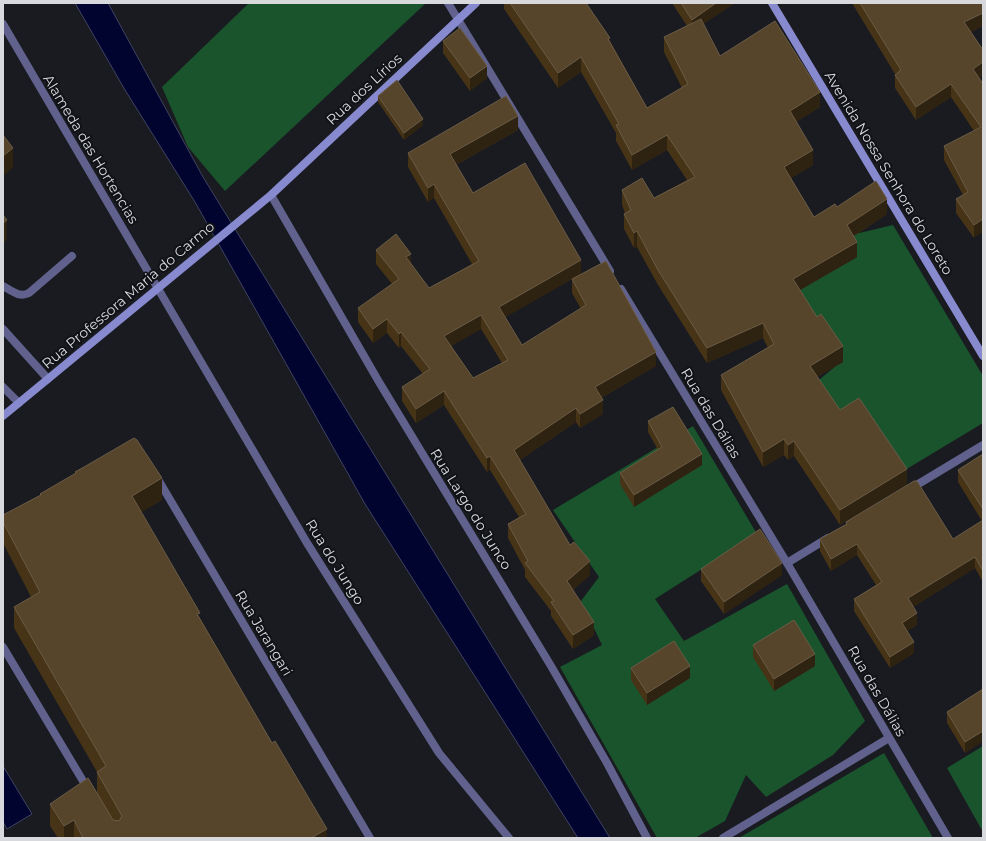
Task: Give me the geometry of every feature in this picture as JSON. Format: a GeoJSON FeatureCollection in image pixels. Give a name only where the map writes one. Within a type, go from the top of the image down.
{"type":"FeatureCollection","features":[{"type":"Feature","properties":{"kind":"street","name":"Rua das Dálias"},"geometry":{"type":"LineString","coordinates":[[448,3],[787,563],[948,838]]}},
{"type":"Feature","properties":{"kind":"street","name":"Rua dos Lírios"},"geometry":{"type":"LineString","coordinates":[[271,195],[476,3]]}},
{"type":"Feature","properties":{"kind":"street","name":"Avenida Nossa Senhora do Loreto"},"geometry":{"type":"LineString","coordinates":[[772,3],[983,356]]}},
{"type":"Feature","properties":{"kind":"street","name":"Alameda das Hortencias"},"geometry":{"type":"LineString","coordinates":[[3,24],[159,287]]}},
{"type":"Feature","properties":{"kind":"street","name":"Rua Professora Maria do Carmo"},"geometry":{"type":"LineString","coordinates":[[3,416],[271,195]]}},
{"type":"Feature","properties":{"kind":"street","name":"Rua Largo do Junco"},"geometry":{"type":"LineString","coordinates":[[271,195],[379,382],[551,666],[607,763],[647,838]]}},
{"type":"Feature","properties":{"kind":"street"},"geometry":{"type":"LineString","coordinates":[[3,286],[18,295],[29,293],[72,256]]}},
{"type":"Feature","properties":{"kind":"street","name":"Rua do Jungo"},"geometry":{"type":"LineString","coordinates":[[159,287],[307,543],[439,753],[509,838]]}},
{"type":"Feature","properties":{"kind":"street"},"geometry":{"type":"LineString","coordinates":[[3,329],[48,379]]}},
{"type":"Feature","properties":{"kind":"street"},"geometry":{"type":"LineString","coordinates":[[3,386],[19,403]]}},
{"type":"Feature","properties":{"kind":"street"},"geometry":{"type":"LineString","coordinates":[[902,494],[983,445]]}},
{"type":"Feature","properties":{"kind":"street","name":"Rua Jarangari"},"geometry":{"type":"LineString","coordinates":[[151,467],[370,838]]}},
{"type":"Feature","properties":{"kind":"street"},"geometry":{"type":"LineString","coordinates":[[787,563],[834,535]]}},
{"type":"Feature","properties":{"kind":"street"},"geometry":{"type":"LineString","coordinates":[[3,647],[93,797]]}},
{"type":"Feature","properties":{"kind":"street"},"geometry":{"type":"LineString","coordinates":[[723,838],[889,738]]}},
{"type":"Feature","properties":{"kind":"green space"},"geometry":{"type":"Polygon","coordinates":[[[249,3],[426,3],[225,191],[188,147],[162,87],[249,3]]]}},
{"type":"Feature","properties":{"kind":"green space"},"geometry":{"type":"Polygon","coordinates":[[[893,225],[983,376],[983,423],[905,470],[814,443],[798,397],[842,361],[796,292],[857,257],[851,235],[893,225]]]}},
{"type":"Feature","properties":{"kind":"green space"},"geometry":{"type":"Polygon","coordinates":[[[693,426],[757,534],[655,599],[684,641],[787,584],[865,721],[833,755],[766,797],[746,775],[725,821],[695,838],[657,838],[560,667],[602,645],[581,601],[599,577],[553,510],[693,426]]]}},
{"type":"Feature","properties":{"kind":"green space"},"geometry":{"type":"Polygon","coordinates":[[[983,746],[983,832],[947,768],[983,746]]]}},
{"type":"Feature","properties":{"kind":"green space"},"geometry":{"type":"Polygon","coordinates":[[[884,753],[933,838],[739,838],[884,753]]]}},
{"type":"Feature","properties":{"kind":"water"},"geometry":{"type":"Polygon","coordinates":[[[75,3],[108,3],[203,177],[610,838],[578,838],[365,504],[195,202],[125,90],[75,3]]]}},
{"type":"Feature","properties":{"kind":"water"},"geometry":{"type":"Polygon","coordinates":[[[3,766],[32,814],[7,829],[3,822],[3,766]]]}},
{"type":"Feature","properties":{"kind":"building"},"geometry":{"type":"Polygon","coordinates":[[[510,3],[586,3],[610,38],[608,39],[647,108],[688,84],[664,37],[701,19],[720,56],[775,21],[820,92],[790,111],[813,150],[784,167],[814,217],[835,204],[837,207],[876,181],[887,199],[847,225],[857,242],[793,279],[817,317],[821,314],[843,346],[810,366],[840,410],[859,398],[907,469],[840,510],[794,441],[788,445],[784,439],[763,452],[721,375],[774,344],[763,323],[707,348],[658,270],[637,231],[634,233],[624,214],[631,210],[622,190],[642,178],[654,198],[695,177],[667,135],[632,155],[616,125],[619,124],[581,57],[558,73],[510,3]]]}},
{"type":"Feature","properties":{"kind":"building"},"geometry":{"type":"Polygon","coordinates":[[[681,3],[716,3],[692,20],[681,3]]]}},
{"type":"Feature","properties":{"kind":"building"},"geometry":{"type":"Polygon","coordinates":[[[860,3],[983,3],[983,13],[964,22],[983,50],[983,62],[973,69],[983,84],[983,219],[974,225],[956,199],[968,192],[944,146],[981,127],[951,84],[916,107],[895,75],[901,70],[860,3]]]}},
{"type":"Feature","properties":{"kind":"building"},"geometry":{"type":"Polygon","coordinates":[[[460,28],[487,66],[470,78],[443,41],[460,28]]]}},
{"type":"Feature","properties":{"kind":"building"},"geometry":{"type":"Polygon","coordinates":[[[397,80],[423,119],[404,133],[378,96],[397,80]]]}},
{"type":"Feature","properties":{"kind":"building"},"geometry":{"type":"Polygon","coordinates":[[[506,96],[518,116],[450,154],[473,193],[525,163],[581,260],[499,307],[522,345],[586,305],[572,279],[606,261],[656,352],[595,387],[603,400],[580,414],[576,408],[514,450],[570,545],[574,542],[590,561],[567,581],[594,622],[573,635],[551,602],[554,601],[525,563],[528,561],[508,524],[526,514],[490,456],[487,458],[444,391],[416,409],[402,387],[430,369],[401,332],[399,334],[387,319],[373,329],[358,308],[399,279],[376,250],[396,234],[411,254],[406,257],[429,288],[479,261],[434,184],[428,188],[408,153],[506,96]],[[481,315],[444,336],[473,378],[508,360],[481,315]]]}},
{"type":"Feature","properties":{"kind":"building"},"geometry":{"type":"Polygon","coordinates":[[[3,135],[13,148],[3,156],[3,135]]]}},
{"type":"Feature","properties":{"kind":"building"},"geometry":{"type":"Polygon","coordinates":[[[3,215],[7,220],[3,223],[3,215]]]}},
{"type":"Feature","properties":{"kind":"building"},"geometry":{"type":"Polygon","coordinates":[[[673,407],[702,454],[634,495],[620,473],[662,447],[648,421],[673,407]]]}},
{"type":"Feature","properties":{"kind":"building"},"geometry":{"type":"Polygon","coordinates":[[[134,438],[137,440],[162,478],[132,496],[200,613],[197,614],[272,743],[275,741],[327,829],[311,838],[83,838],[74,820],[64,826],[50,804],[88,778],[113,820],[119,821],[122,816],[97,772],[106,766],[14,607],[40,592],[3,522],[3,515],[41,495],[40,494],[76,473],[75,472],[134,438]]]}},
{"type":"Feature","properties":{"kind":"building"},"geometry":{"type":"Polygon","coordinates":[[[983,454],[983,509],[958,470],[983,454]]]}},
{"type":"Feature","properties":{"kind":"building"},"geometry":{"type":"Polygon","coordinates":[[[914,481],[917,481],[953,539],[983,520],[983,571],[975,557],[908,598],[917,613],[902,623],[914,642],[890,657],[854,599],[882,582],[857,544],[831,559],[820,539],[847,524],[846,522],[914,481]]]}},
{"type":"Feature","properties":{"kind":"building"},"geometry":{"type":"Polygon","coordinates":[[[760,529],[782,563],[724,602],[701,569],[760,529]]]}},
{"type":"Feature","properties":{"kind":"building"},"geometry":{"type":"Polygon","coordinates":[[[794,620],[815,654],[774,679],[753,645],[794,620]]]}},
{"type":"Feature","properties":{"kind":"building"},"geometry":{"type":"Polygon","coordinates":[[[674,641],[690,666],[647,693],[631,668],[674,641]]]}},
{"type":"Feature","properties":{"kind":"building"},"geometry":{"type":"Polygon","coordinates":[[[983,689],[983,731],[965,742],[947,712],[983,689]]]}}]}
